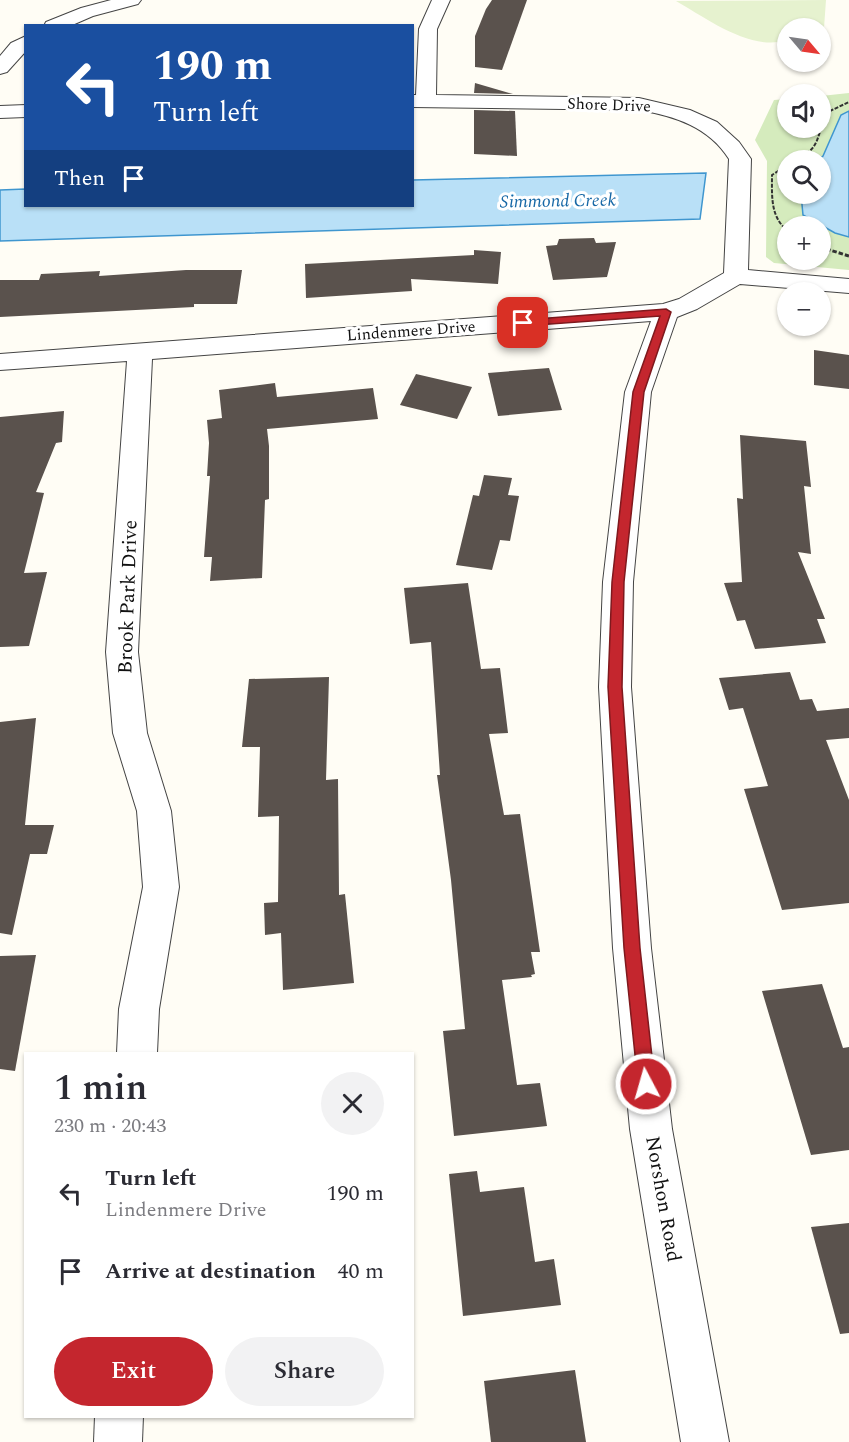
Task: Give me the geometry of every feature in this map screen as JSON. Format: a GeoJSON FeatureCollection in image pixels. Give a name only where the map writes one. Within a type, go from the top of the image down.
{"type":"FeatureCollection","features":[{"type":"Feature","properties":{"kind":"street"},"geometry":{"type":"LineString","coordinates":[[58,24],[87,12],[132,0]]}},
{"type":"Feature","properties":{"kind":"street"},"geometry":{"type":"LineString","coordinates":[[419,101],[428,29],[441,0]]}},
{"type":"Feature","properties":{"kind":"street"},"geometry":{"type":"LineString","coordinates":[[0,68],[24,43]]}},
{"type":"Feature","properties":{"kind":"street","name":"Shore Drive"},"geometry":{"type":"LineString","coordinates":[[419,101],[639,104],[672,109],[711,127],[733,145],[740,159],[736,276]]}},
{"type":"Feature","properties":{"kind":"street"},"geometry":{"type":"LineString","coordinates":[[0,112],[24,111]]}},
{"type":"Feature","properties":{"kind":"street"},"geometry":{"type":"LineString","coordinates":[[736,276],[849,286]]}},
{"type":"Feature","properties":{"kind":"street","name":"Lindenmere Drive"},"geometry":{"type":"LineString","coordinates":[[0,362],[666,312],[688,304],[736,276]]}},
{"type":"Feature","properties":{"kind":"street","name":"Norshon Road"},"geometry":{"type":"LineString","coordinates":[[666,312],[638,392],[618,582],[615,687],[632,948],[651,1130],[705,1442]]}},
{"type":"Feature","properties":{"kind":"street","name":"Brook Park Drive"},"geometry":{"type":"LineString","coordinates":[[136,1052],[139,1009],[161,887],[153,811],[130,734],[122,652],[140,352]]}},
{"type":"Feature","properties":{"kind":"street"},"geometry":{"type":"LineString","coordinates":[[118,1442],[119,1418]]}},
{"type":"Feature","properties":{"kind":"path"},"geometry":{"type":"LineString","coordinates":[[813,150],[818,142],[823,118],[829,111],[849,102]]}},
{"type":"Feature","properties":{"kind":"path"},"geometry":{"type":"LineString","coordinates":[[777,172],[772,175],[774,214],[777,223]]}},
{"type":"Feature","properties":{"kind":"path"},"geometry":{"type":"LineString","coordinates":[[831,250],[849,256]]}},
{"type":"Feature","properties":{"kind":"green space"},"geometry":{"type":"Polygon","coordinates":[[[826,0],[825,18],[777,18],[777,41],[773,42],[759,41],[729,31],[676,1],[826,0]]]}},
{"type":"Feature","properties":{"kind":"green space"},"geometry":{"type":"Polygon","coordinates":[[[849,93],[849,270],[831,268],[831,216],[777,216],[777,263],[766,257],[767,161],[755,140],[774,100],[777,100],[777,138],[831,138],[831,95],[849,93]]]}},
{"type":"Feature","properties":{"kind":"water"},"geometry":{"type":"Polygon","coordinates":[[[849,111],[849,237],[831,231],[831,216],[803,215],[802,204],[831,204],[831,150],[826,150],[841,115],[849,111]]]}},
{"type":"Feature","properties":{"kind":"water","name":"Simmond Creek"},"geometry":{"type":"Polygon","coordinates":[[[706,173],[700,219],[0,241],[0,190],[24,189],[24,207],[414,207],[414,180],[706,173]]]}},
{"type":"Feature","properties":{"kind":"building"},"geometry":{"type":"Polygon","coordinates":[[[492,0],[527,0],[502,70],[475,67],[475,36],[492,0]]]}},
{"type":"Feature","properties":{"kind":"building"},"geometry":{"type":"Polygon","coordinates":[[[475,83],[513,94],[474,93],[475,83]]]}},
{"type":"Feature","properties":{"kind":"building"},"geometry":{"type":"Polygon","coordinates":[[[474,110],[515,111],[517,156],[474,154],[474,110]]]}},
{"type":"Feature","properties":{"kind":"building"},"geometry":{"type":"Polygon","coordinates":[[[594,238],[596,243],[616,242],[607,277],[553,280],[546,246],[557,245],[559,239],[594,238]]]}},
{"type":"Feature","properties":{"kind":"building"},"geometry":{"type":"Polygon","coordinates":[[[474,250],[501,252],[498,284],[411,279],[412,291],[306,298],[305,264],[474,255],[474,250]]]}},
{"type":"Feature","properties":{"kind":"building"},"geometry":{"type":"Polygon","coordinates":[[[186,270],[242,270],[237,304],[194,304],[194,307],[0,317],[0,280],[39,280],[41,274],[100,271],[99,276],[186,270]]]}},
{"type":"Feature","properties":{"kind":"building"},"geometry":{"type":"Polygon","coordinates":[[[814,350],[849,355],[849,389],[814,385],[814,350]]]}},
{"type":"Feature","properties":{"kind":"building"},"geometry":{"type":"Polygon","coordinates":[[[549,368],[562,410],[498,416],[488,373],[549,368]]]}},
{"type":"Feature","properties":{"kind":"building"},"geometry":{"type":"Polygon","coordinates":[[[416,374],[472,387],[457,419],[400,405],[416,374]]]}},
{"type":"Feature","properties":{"kind":"building"},"geometry":{"type":"Polygon","coordinates":[[[275,383],[277,397],[373,388],[378,419],[267,429],[269,499],[265,500],[262,578],[210,581],[212,557],[204,557],[210,476],[207,476],[209,443],[207,420],[222,418],[219,390],[275,383]]]}},
{"type":"Feature","properties":{"kind":"building"},"geometry":{"type":"Polygon","coordinates":[[[64,411],[62,442],[56,443],[36,492],[44,493],[24,573],[47,572],[29,646],[0,647],[0,417],[64,411]]]}},
{"type":"Feature","properties":{"kind":"building"},"geometry":{"type":"Polygon","coordinates":[[[740,435],[806,441],[811,487],[804,486],[811,554],[798,552],[825,619],[817,619],[826,643],[755,649],[745,620],[737,621],[724,583],[742,582],[737,498],[743,499],[740,435]]]}},
{"type":"Feature","properties":{"kind":"building"},"geometry":{"type":"Polygon","coordinates":[[[484,475],[512,478],[508,495],[519,496],[510,541],[500,540],[492,570],[456,565],[473,495],[479,496],[484,475]]]}},
{"type":"Feature","properties":{"kind":"building"},"geometry":{"type":"Polygon","coordinates":[[[468,583],[481,669],[500,668],[508,733],[489,734],[504,815],[520,814],[540,952],[531,952],[535,974],[531,975],[532,977],[502,980],[517,1085],[540,1083],[547,1126],[454,1136],[443,1031],[465,1029],[451,880],[437,775],[440,775],[431,642],[410,644],[404,588],[468,583]]]}},
{"type":"Feature","properties":{"kind":"building"},"geometry":{"type":"Polygon","coordinates":[[[790,672],[800,700],[812,699],[817,711],[849,708],[849,738],[826,740],[849,800],[849,903],[782,910],[744,789],[768,786],[743,708],[729,710],[719,678],[790,672]]]}},
{"type":"Feature","properties":{"kind":"building"},"geometry":{"type":"Polygon","coordinates":[[[329,677],[326,780],[338,779],[339,895],[345,894],[354,983],[283,990],[281,933],[265,935],[264,903],[278,902],[279,816],[258,817],[260,747],[242,747],[249,679],[329,677]]]}},
{"type":"Feature","properties":{"kind":"building"},"geometry":{"type":"Polygon","coordinates":[[[36,718],[25,825],[54,825],[47,854],[30,854],[12,935],[0,933],[0,722],[36,718]]]}},
{"type":"Feature","properties":{"kind":"building"},"geometry":{"type":"Polygon","coordinates":[[[36,955],[15,1071],[0,1069],[0,956],[36,955]]]}},
{"type":"Feature","properties":{"kind":"building"},"geometry":{"type":"Polygon","coordinates":[[[822,984],[843,1048],[849,1047],[849,1150],[811,1155],[762,991],[822,984]]]}},
{"type":"Feature","properties":{"kind":"building"},"geometry":{"type":"Polygon","coordinates":[[[477,1171],[480,1192],[524,1187],[535,1262],[554,1259],[561,1305],[463,1316],[449,1174],[477,1171]]]}},
{"type":"Feature","properties":{"kind":"building"},"geometry":{"type":"Polygon","coordinates":[[[849,1223],[849,1333],[840,1334],[811,1227],[849,1223]]]}},
{"type":"Feature","properties":{"kind":"building"},"geometry":{"type":"Polygon","coordinates":[[[575,1370],[586,1442],[491,1442],[484,1381],[575,1370]]]}},
{"type":"Feature","properties":{"kind":"route"},"geometry":{"type":"LineString","coordinates":[[523,323],[666,312],[638,392],[618,582],[615,687],[632,948],[646,1084]]}}]}
